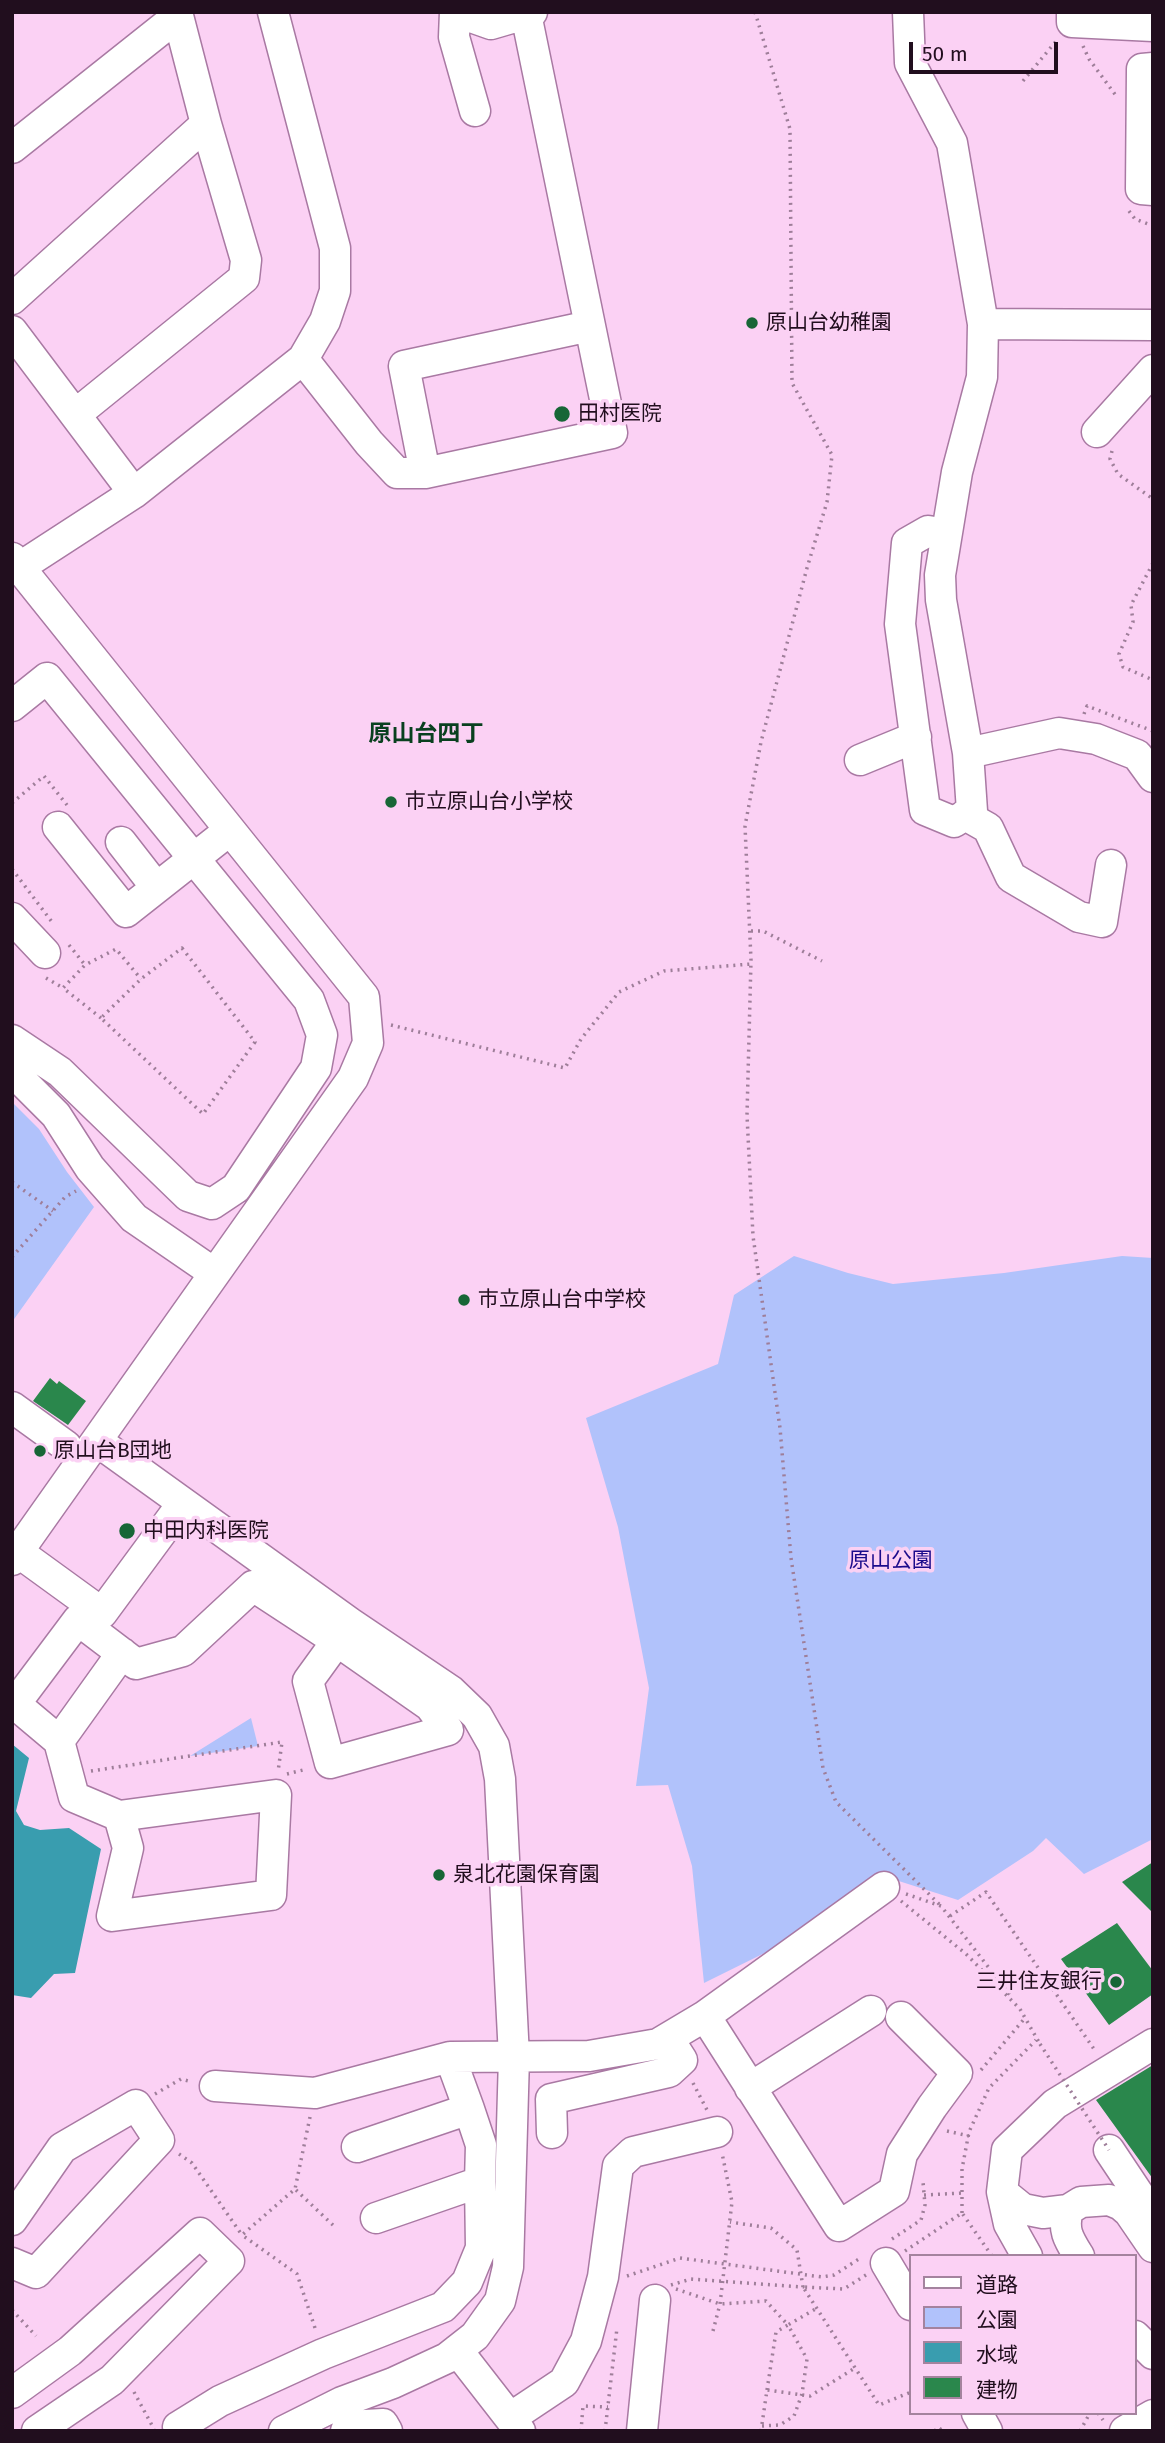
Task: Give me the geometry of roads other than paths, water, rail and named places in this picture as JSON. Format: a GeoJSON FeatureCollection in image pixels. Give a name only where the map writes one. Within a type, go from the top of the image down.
{"type":"FeatureCollection","features":[{"type":"Feature","properties":{"kind":"street"},"geometry":{"type":"LineString","coordinates":[[303,359],[369,443],[397,473],[425,473],[612,433],[529,13],[491,24],[456,12],[454,37],[475,111]]}},
{"type":"Feature","properties":{"kind":"street"},"geometry":{"type":"LineString","coordinates":[[908,12],[910,63],[952,143],[983,324],[982,377],[957,472],[940,575],[968,753],[972,811],[954,822],[925,810],[900,624],[907,543],[928,531],[946,534]]}},
{"type":"Feature","properties":{"kind":"street"},"geometry":{"type":"LineString","coordinates":[[12,148],[178,14],[206,124],[246,260],[244,278],[76,414]]}},
{"type":"Feature","properties":{"kind":"street"},"geometry":{"type":"LineString","coordinates":[[183,1503],[102,1613],[15,1556],[353,1078],[368,1043],[364,997],[18,574],[134,494],[303,359],[325,321],[335,291],[335,248],[280,15]]}},
{"type":"Feature","properties":{"kind":"street"},"geometry":{"type":"LineString","coordinates":[[1072,17],[1153,26]]}},
{"type":"Feature","properties":{"kind":"street"},"geometry":{"type":"LineString","coordinates":[[1153,68],[1142,69],[1141,189],[1153,190]]}},
{"type":"Feature","properties":{"kind":"street"},"geometry":{"type":"LineString","coordinates":[[12,299],[206,124]]}},
{"type":"Feature","properties":{"kind":"street"},"geometry":{"type":"LineString","coordinates":[[983,324],[1153,325]]}},
{"type":"Feature","properties":{"kind":"street"},"geometry":{"type":"LineString","coordinates":[[425,473],[404,366],[590,326]]}},
{"type":"Feature","properties":{"kind":"street"},"geometry":{"type":"LineString","coordinates":[[12,331],[134,494]]}},
{"type":"Feature","properties":{"kind":"street"},"geometry":{"type":"LineString","coordinates":[[1105,441],[1153,370]]}},
{"type":"Feature","properties":{"kind":"street"},"geometry":{"type":"LineString","coordinates":[[12,706],[47,678],[309,1000],[322,1035],[316,1068],[236,1188],[212,1204],[188,1196],[61,1072],[12,1041]]}},
{"type":"Feature","properties":{"kind":"street"},"geometry":{"type":"LineString","coordinates":[[968,753],[1059,733],[1096,739],[1137,755],[1153,777]]}},
{"type":"Feature","properties":{"kind":"street"},"geometry":{"type":"LineString","coordinates":[[860,760],[916,737]]}},
{"type":"Feature","properties":{"kind":"street"},"geometry":{"type":"LineString","coordinates":[[965,815],[988,828],[1011,877],[1079,917],[1102,922],[1111,865]]}},
{"type":"Feature","properties":{"kind":"street"},"geometry":{"type":"LineString","coordinates":[[63,816],[126,912],[230,830]]}},
{"type":"Feature","properties":{"kind":"street"},"geometry":{"type":"LineString","coordinates":[[121,842],[156,887]]}},
{"type":"Feature","properties":{"kind":"street"},"geometry":{"type":"LineString","coordinates":[[12,918],[57,948]]}},
{"type":"Feature","properties":{"kind":"street"},"geometry":{"type":"LineString","coordinates":[[12,1071],[56,1115],[90,1168],[134,1218],[214,1273]]}},
{"type":"Feature","properties":{"kind":"street"},"geometry":{"type":"LineString","coordinates":[[12,1407],[66,1446]]}},
{"type":"Feature","properties":{"kind":"street"},"geometry":{"type":"LineString","coordinates":[[97,1441],[183,1503],[343,1632],[430,1706],[448,1730],[330,1763],[309,1681],[343,1632]]}},
{"type":"Feature","properties":{"kind":"street"},"geometry":{"type":"LineString","coordinates":[[119,1816],[128,1848],[112,1916],[271,1895],[276,1795],[119,1816],[74,1797],[59,1741],[14,1703],[78,1620],[136,1664],[183,1651],[253,1586],[451,1691],[477,1716],[494,1746],[500,1779],[500,2057],[508,2267],[500,2301],[475,2336],[447,2358],[331,2407],[284,2431]]}},
{"type":"Feature","properties":{"kind":"street"},"geometry":{"type":"LineString","coordinates":[[59,1741],[122,1653]]}},
{"type":"Feature","properties":{"kind":"street"},"geometry":{"type":"LineString","coordinates":[[552,2133],[551,2099],[669,2072],[675,2049],[705,2016],[884,1887]]}},
{"type":"Feature","properties":{"kind":"street"},"geometry":{"type":"LineString","coordinates":[[750,2088],[871,2011]]}},
{"type":"Feature","properties":{"kind":"street"},"geometry":{"type":"LineString","coordinates":[[705,2016],[839,2226],[894,2191],[902,2154],[957,2073],[901,2017]]}},
{"type":"Feature","properties":{"kind":"street"},"geometry":{"type":"LineString","coordinates":[[215,2086],[315,2093],[450,2057],[589,2056],[658,2044],[675,2049]]}},
{"type":"Feature","properties":{"kind":"street"},"geometry":{"type":"LineString","coordinates":[[1026,2254],[1009,2224],[1002,2192],[1007,2150],[1055,2104],[1153,2044]]}},
{"type":"Feature","properties":{"kind":"street"},"geometry":{"type":"LineString","coordinates":[[172,2430],[220,2402],[323,2354],[443,2307],[467,2282],[481,2248],[481,2145],[450,2057]]}},
{"type":"Feature","properties":{"kind":"street"},"geometry":{"type":"LineString","coordinates":[[12,2220],[62,2148],[136,2105],[159,2140],[36,2273],[12,2263]]}},
{"type":"Feature","properties":{"kind":"street"},"geometry":{"type":"LineString","coordinates":[[357,2147],[469,2109]]}},
{"type":"Feature","properties":{"kind":"street"},"geometry":{"type":"LineString","coordinates":[[457,2350],[515,2424],[564,2382],[586,2341],[603,2277],[618,2166],[633,2152],[718,2132]]}},
{"type":"Feature","properties":{"kind":"street"},"geometry":{"type":"LineString","coordinates":[[1109,2150],[1153,2216]]}},
{"type":"Feature","properties":{"kind":"street"},"geometry":{"type":"LineString","coordinates":[[376,2218],[480,2182]]}},
{"type":"Feature","properties":{"kind":"street"},"geometry":{"type":"LineString","coordinates":[[1002,2192],[1023,2209],[1043,2213],[1068,2210],[1081,2202],[1095,2199],[1109,2200],[1129,2212],[1153,2247]]}},
{"type":"Feature","properties":{"kind":"street"},"geometry":{"type":"LineString","coordinates":[[1068,2210],[1064,2224],[1068,2238],[1078,2254]]}},
{"type":"Feature","properties":{"kind":"street"},"geometry":{"type":"LineString","coordinates":[[12,2393],[70,2351],[200,2233],[229,2261],[112,2379],[37,2431]]}},
{"type":"Feature","properties":{"kind":"street"},"geometry":{"type":"LineString","coordinates":[[886,2263],[909,2302]]}},
{"type":"Feature","properties":{"kind":"street"},"geometry":{"type":"LineString","coordinates":[[642,2431],[655,2301]]}},
{"type":"Feature","properties":{"kind":"street"},"geometry":{"type":"LineString","coordinates":[[1137,2338],[1153,2354]]}},
{"type":"Feature","properties":{"kind":"street"},"geometry":{"type":"LineString","coordinates":[[978,2415],[987,2431]]}},
{"type":"Feature","properties":{"kind":"street"},"geometry":{"type":"LineString","coordinates":[[346,2431],[348,2426],[383,2424],[387,2431]]}},
{"type":"Feature","properties":{"kind":"water"},"geometry":{"type":"Polygon","coordinates":[[[12,1744],[29,1758],[16,1811],[24,1825],[40,1830],[69,1828],[101,1849],[75,1973],[54,1974],[31,1998],[12,1995],[12,1744]]]}},
{"type":"Feature","properties":{"kind":"place","name":"原山台幼稚園"},"geometry":{"type":"Point","coordinates":[752,323]}},
{"type":"Feature","properties":{"kind":"place","name":"田村医院"},"geometry":{"type":"Point","coordinates":[562,414]}},
{"type":"Feature","properties":{"kind":"place","name":"市立原山台小学校"},"geometry":{"type":"Point","coordinates":[391,802]}},
{"type":"Feature","properties":{"kind":"place","name":"市立原山台中学校"},"geometry":{"type":"Point","coordinates":[464,1300]}},
{"type":"Feature","properties":{"kind":"place","name":"原山台B団地"},"geometry":{"type":"Point","coordinates":[40,1451]}},
{"type":"Feature","properties":{"kind":"place","name":"中田内科医院"},"geometry":{"type":"Point","coordinates":[127,1531]}},
{"type":"Feature","properties":{"kind":"place","name":"泉北花園保育園"},"geometry":{"type":"Point","coordinates":[439,1875]}},
{"type":"Feature","properties":{"kind":"place","name":"三井住友銀行"},"geometry":{"type":"Point","coordinates":[1116,1982]}},
{"type":"Feature","properties":{"kind":"district","name":"原山台四丁"},"geometry":{"type":"Point","coordinates":[426,735]}},
{"type":"Feature","properties":{"kind":"park label","name":"原山公園"},"geometry":{"type":"Point","coordinates":[891,1561]}}]}
